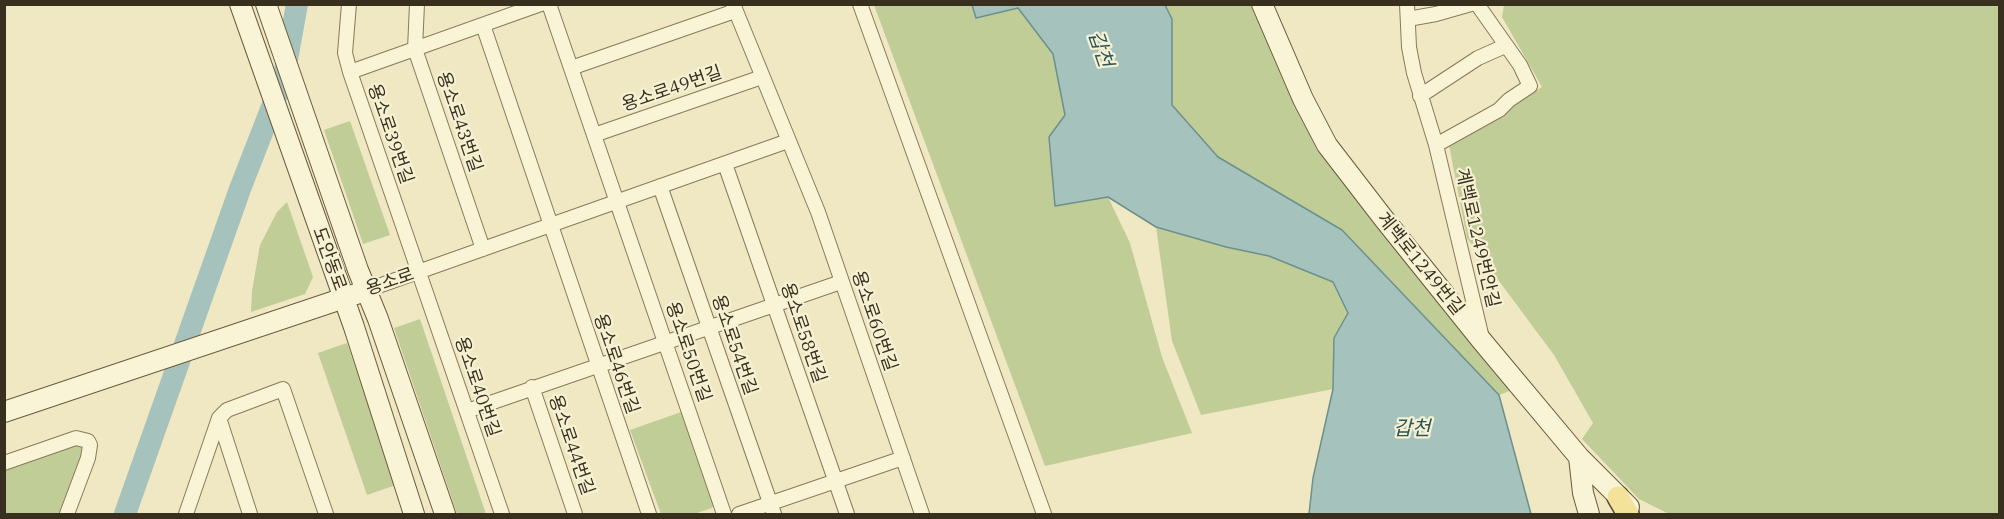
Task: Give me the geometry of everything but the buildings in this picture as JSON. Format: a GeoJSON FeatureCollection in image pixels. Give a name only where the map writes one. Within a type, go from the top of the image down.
{"type":"FeatureCollection","features":[{"type":"Feature","properties":{"kind":"street","name":"도안동로"},"geometry":{"type":"LineString","coordinates":[[240,4],[376,393],[409,509]]}},
{"type":"Feature","properties":{"kind":"street","name":"도안동로"},"geometry":{"type":"LineString","coordinates":[[266,4],[445,514]]}},
{"type":"Feature","properties":{"kind":"street","name":"용소로39번길"},"geometry":{"type":"LineString","coordinates":[[349,4],[345,53],[419,272]]}},
{"type":"Feature","properties":{"kind":"street","name":"용소로43번길"},"geometry":{"type":"LineString","coordinates":[[417,4],[415,49],[483,249]]}},
{"type":"Feature","properties":{"kind":"street"},"geometry":{"type":"LineString","coordinates":[[350,72],[541,4]]}},
{"type":"Feature","properties":{"kind":"street"},"geometry":{"type":"LineString","coordinates":[[549,4],[617,202]]}},
{"type":"Feature","properties":{"kind":"street"},"geometry":{"type":"LineString","coordinates":[[860,4],[1044,514]]}},
{"type":"Feature","properties":{"kind":"street","name":"계백로1249번길"},"geometry":{"type":"LineString","coordinates":[[1262,4],[1303,99],[1327,145],[1384,219],[1579,457],[1623,506],[1638,514]]}},
{"type":"Feature","properties":{"kind":"street","name":"계백로1249번안길"},"geometry":{"type":"LineString","coordinates":[[1407,4],[1409,47],[1420,96],[1436,145],[1482,340]]}},
{"type":"Feature","properties":{"kind":"street"},"geometry":{"type":"LineString","coordinates":[[1408,19],[1436,15],[1471,4]]}},
{"type":"Feature","properties":{"kind":"street"},"geometry":{"type":"LineString","coordinates":[[1436,145],[1499,110],[1530,86],[1520,65],[1477,4]]}},
{"type":"Feature","properties":{"kind":"street"},"geometry":{"type":"LineString","coordinates":[[571,68],[734,8],[788,141]]}},
{"type":"Feature","properties":{"kind":"street"},"geometry":{"type":"LineString","coordinates":[[483,25],[550,226]]}},
{"type":"Feature","properties":{"kind":"street"},"geometry":{"type":"LineString","coordinates":[[1420,96],[1478,58],[1505,46]]}},
{"type":"Feature","properties":{"kind":"street","name":"용소로49번길"},"geometry":{"type":"LineString","coordinates":[[594,135],[762,77]]}},
{"type":"Feature","properties":{"kind":"street","name":"용소로"},"geometry":{"type":"LineString","coordinates":[[4,412],[344,298],[788,141]]}},
{"type":"Feature","properties":{"kind":"street","name":"용소로60번길"},"geometry":{"type":"LineString","coordinates":[[788,141],[818,212],[922,514]]}},
{"type":"Feature","properties":{"kind":"street","name":"용소로58번길"},"geometry":{"type":"LineString","coordinates":[[725,164],[847,514]]}},
{"type":"Feature","properties":{"kind":"street","name":"용소로54번길"},"geometry":{"type":"LineString","coordinates":[[660,186],[772,509]]}},
{"type":"Feature","properties":{"kind":"street","name":"용소로50번길"},"geometry":{"type":"LineString","coordinates":[[617,202],[724,514]]}},
{"type":"Feature","properties":{"kind":"street","name":"용소로46번길"},"geometry":{"type":"LineString","coordinates":[[550,226],[649,514]]}},
{"type":"Feature","properties":{"kind":"street","name":"용소로40번길"},"geometry":{"type":"LineString","coordinates":[[419,272],[502,514]]}},
{"type":"Feature","properties":{"kind":"street"},"geometry":{"type":"LineString","coordinates":[[466,411],[841,282]]}},
{"type":"Feature","properties":{"kind":"street","name":"용소로44번길"},"geometry":{"type":"LineString","coordinates":[[532,387],[575,514]]}},
{"type":"Feature","properties":{"kind":"street"},"geometry":{"type":"LineString","coordinates":[[186,514],[219,418],[227,410],[284,389],[326,514]]}},
{"type":"Feature","properties":{"kind":"street"},"geometry":{"type":"LineString","coordinates":[[219,418],[250,514]]}},
{"type":"Feature","properties":{"kind":"street"},"geometry":{"type":"LineString","coordinates":[[4,463],[76,438],[88,441],[90,451],[67,514]]}},
{"type":"Feature","properties":{"kind":"street"},"geometry":{"type":"LineString","coordinates":[[1579,457],[1588,514]]}},
{"type":"Feature","properties":{"kind":"street"},"geometry":{"type":"LineString","coordinates":[[739,514],[772,509],[835,482],[903,458]]}},
{"type":"Feature","properties":{"kind":"green space"},"geometry":{"type":"Polygon","coordinates":[[[874,5],[972,5],[977,18],[1018,8],[1053,53],[1065,115],[1049,137],[1055,206],[1108,197],[1130,243],[1162,357],[1192,433],[1045,466],[874,5]]]}},
{"type":"Feature","properties":{"kind":"green space"},"geometry":{"type":"Polygon","coordinates":[[[1165,5],[1254,5],[1316,148],[1512,390],[1499,395],[1342,230],[1218,157],[1172,105],[1172,19],[1165,5]]]}},
{"type":"Feature","properties":{"kind":"green space"},"geometry":{"type":"Polygon","coordinates":[[[1504,5],[1999,5],[1999,514],[1669,514],[1639,499],[1582,439],[1593,423],[1554,355],[1467,238],[1449,145],[1542,87],[1502,17],[1504,5]]]}},
{"type":"Feature","properties":{"kind":"green space"},"geometry":{"type":"Polygon","coordinates":[[[350,121],[390,235],[363,244],[324,130],[350,121]]]}},
{"type":"Feature","properties":{"kind":"green space"},"geometry":{"type":"Polygon","coordinates":[[[287,202],[313,277],[305,294],[251,312],[252,291],[260,245],[277,212],[287,202]]]}},
{"type":"Feature","properties":{"kind":"green space"},"geometry":{"type":"Polygon","coordinates":[[[1156,227],[1226,247],[1269,256],[1333,282],[1348,313],[1334,338],[1333,389],[1201,415],[1172,341],[1156,227]]]}},
{"type":"Feature","properties":{"kind":"green space"},"geometry":{"type":"Polygon","coordinates":[[[420,319],[486,514],[457,514],[394,328],[420,319]]]}},
{"type":"Feature","properties":{"kind":"green space"},"geometry":{"type":"Polygon","coordinates":[[[347,343],[396,485],[367,495],[318,353],[347,343]]]}},
{"type":"Feature","properties":{"kind":"green space"},"geometry":{"type":"Polygon","coordinates":[[[684,411],[716,501],[712,508],[694,514],[661,514],[630,430],[684,411]]]}},
{"type":"Feature","properties":{"kind":"green space"},"geometry":{"type":"Polygon","coordinates":[[[79,445],[84,449],[60,514],[5,514],[4,469],[79,445]]]}},
{"type":"Feature","properties":{"kind":"water","name":"갑천"},"geometry":{"type":"Polygon","coordinates":[[[972,5],[1165,5],[1172,19],[1172,105],[1218,157],[1342,230],[1499,395],[1531,514],[1309,514],[1313,478],[1333,389],[1334,338],[1348,313],[1333,282],[1269,256],[1226,247],[1156,227],[1108,197],[1055,206],[1049,137],[1065,115],[1053,54],[1018,8],[976,18],[972,5]]]}},
{"type":"Feature","properties":{"kind":"waterway"},"geometry":{"type":"LineString","coordinates":[[125,514],[240,189],[284,76],[297,4]]}}]}
